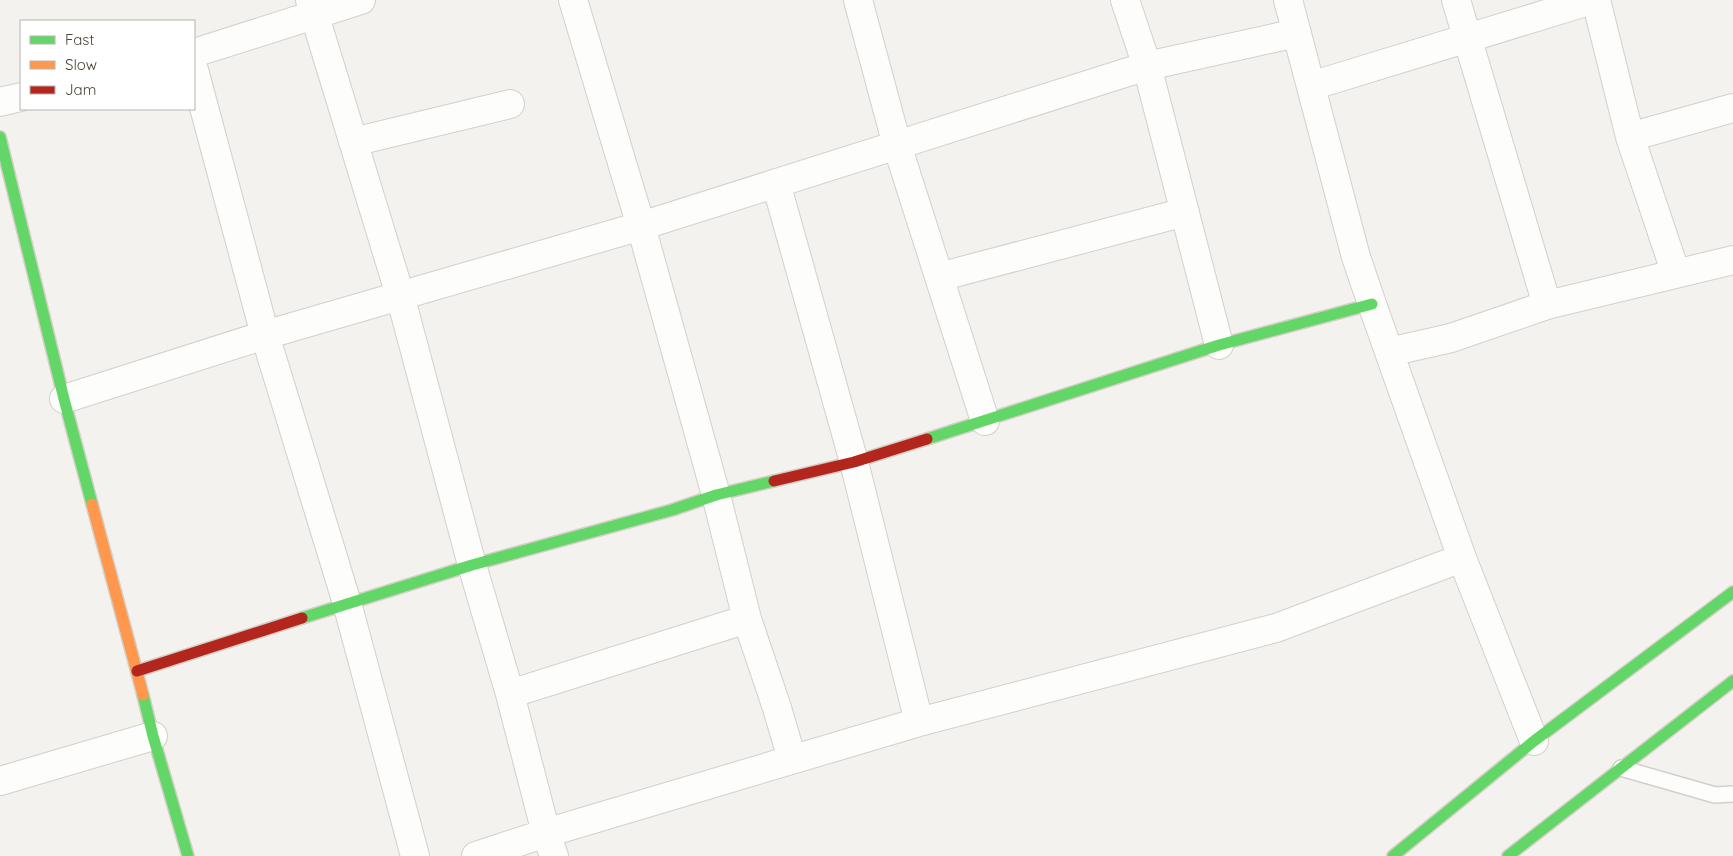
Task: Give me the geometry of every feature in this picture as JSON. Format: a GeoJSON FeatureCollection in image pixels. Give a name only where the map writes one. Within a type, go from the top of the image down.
{"type":"FeatureCollection","features":[{"type":"Feature","properties":{"kind":"main road"},"geometry":{"type":"LineString","coordinates":[[0,137],[64,399],[153,736],[188,856]]}},
{"type":"Feature","properties":{"kind":"main road"},"geometry":{"type":"LineString","coordinates":[[137,670],[347,602],[472,565],[662,513],[716,495],[854,462],[1219,345],[1372,304]]}},
{"type":"Feature","properties":{"kind":"main road"},"geometry":{"type":"LineString","coordinates":[[1393,856],[1534,740],[1733,592]]}},
{"type":"Feature","properties":{"kind":"main road"},"geometry":{"type":"LineString","coordinates":[[1508,856],[1733,681]]}},
{"type":"Feature","properties":{"kind":"street"},"geometry":{"type":"LineString","coordinates":[[195,52],[312,8],[361,0]]}},
{"type":"Feature","properties":{"kind":"street"},"geometry":{"type":"LineString","coordinates":[[573,0],[642,226],[716,495],[747,619],[792,759]]}},
{"type":"Feature","properties":{"kind":"street"},"geometry":{"type":"LineString","coordinates":[[860,0],[897,145],[985,421]]}},
{"type":"Feature","properties":{"kind":"street"},"geometry":{"type":"LineString","coordinates":[[1125,0],[1147,66],[1219,345]]}},
{"type":"Feature","properties":{"kind":"street"},"geometry":{"type":"LineString","coordinates":[[1288,0],[1356,257],[1462,558],[1534,740]]}},
{"type":"Feature","properties":{"kind":"street"},"geometry":{"type":"LineString","coordinates":[[1456,0],[1547,306]]}},
{"type":"Feature","properties":{"kind":"street"},"geometry":{"type":"LineString","coordinates":[[1311,86],[1592,0]]}},
{"type":"Feature","properties":{"kind":"street"},"geometry":{"type":"LineString","coordinates":[[1596,0],[1630,136],[1676,274]]}},
{"type":"Feature","properties":{"kind":"street"},"geometry":{"type":"LineString","coordinates":[[312,8],[400,295],[472,565],[510,694],[550,844]]}},
{"type":"Feature","properties":{"kind":"street"},"geometry":{"type":"LineString","coordinates":[[64,399],[265,335],[642,226],[1147,66],[1297,33]]}},
{"type":"Feature","properties":{"kind":"street"},"geometry":{"type":"LineString","coordinates":[[195,74],[265,335],[347,602],[415,856]]}},
{"type":"Feature","properties":{"kind":"street"},"geometry":{"type":"LineString","coordinates":[[0,102],[20,96]]}},
{"type":"Feature","properties":{"kind":"street"},"geometry":{"type":"LineString","coordinates":[[353,142],[510,104]]}},
{"type":"Feature","properties":{"kind":"street"},"geometry":{"type":"LineString","coordinates":[[1630,136],[1733,108]]}},
{"type":"Feature","properties":{"kind":"street"},"geometry":{"type":"LineString","coordinates":[[776,183],[854,462],[919,722]]}},
{"type":"Feature","properties":{"kind":"street"},"geometry":{"type":"LineString","coordinates":[[939,277],[1184,212]]}},
{"type":"Feature","properties":{"kind":"street"},"geometry":{"type":"LineString","coordinates":[[1389,352],[1451,338],[1547,306],[1733,260]]}},
{"type":"Feature","properties":{"kind":"street"},"geometry":{"type":"LineString","coordinates":[[476,856],[550,844],[792,759],[919,722],[1276,628],[1462,558]]}},
{"type":"Feature","properties":{"kind":"street"},"geometry":{"type":"LineString","coordinates":[[510,694],[747,619]]}},
{"type":"Feature","properties":{"kind":"street"},"geometry":{"type":"LineString","coordinates":[[0,781],[153,736]]}},
{"type":"Feature","properties":{"kind":"lane"},"geometry":{"type":"LineString","coordinates":[[1621,768],[1714,795],[1733,794]]}},
{"type":"Feature","properties":{"kind":"traffic: fast"},"geometry":{"type":"LineString","coordinates":[[0,137],[64,399],[92,504]]}},
{"type":"Feature","properties":{"kind":"traffic: fast"},"geometry":{"type":"LineString","coordinates":[[927,439],[1219,345],[1372,304]]}},
{"type":"Feature","properties":{"kind":"traffic: fast"},"geometry":{"type":"LineString","coordinates":[[302,618],[472,565],[672,510],[716,495],[774,481]]}},
{"type":"Feature","properties":{"kind":"traffic: fast"},"geometry":{"type":"LineString","coordinates":[[1393,856],[1534,741],[1733,592]]}},
{"type":"Feature","properties":{"kind":"traffic: fast"},"geometry":{"type":"LineString","coordinates":[[1508,856],[1733,681]]}},
{"type":"Feature","properties":{"kind":"traffic: fast"},"geometry":{"type":"LineString","coordinates":[[143,695],[188,856]]}},
{"type":"Feature","properties":{"kind":"traffic: slow"},"geometry":{"type":"LineString","coordinates":[[92,504],[143,695]]}},
{"type":"Feature","properties":{"kind":"traffic: jam"},"geometry":{"type":"LineString","coordinates":[[774,481],[854,462],[927,439]]}},
{"type":"Feature","properties":{"kind":"traffic: jam"},"geometry":{"type":"LineString","coordinates":[[137,671],[302,618]]}}]}
